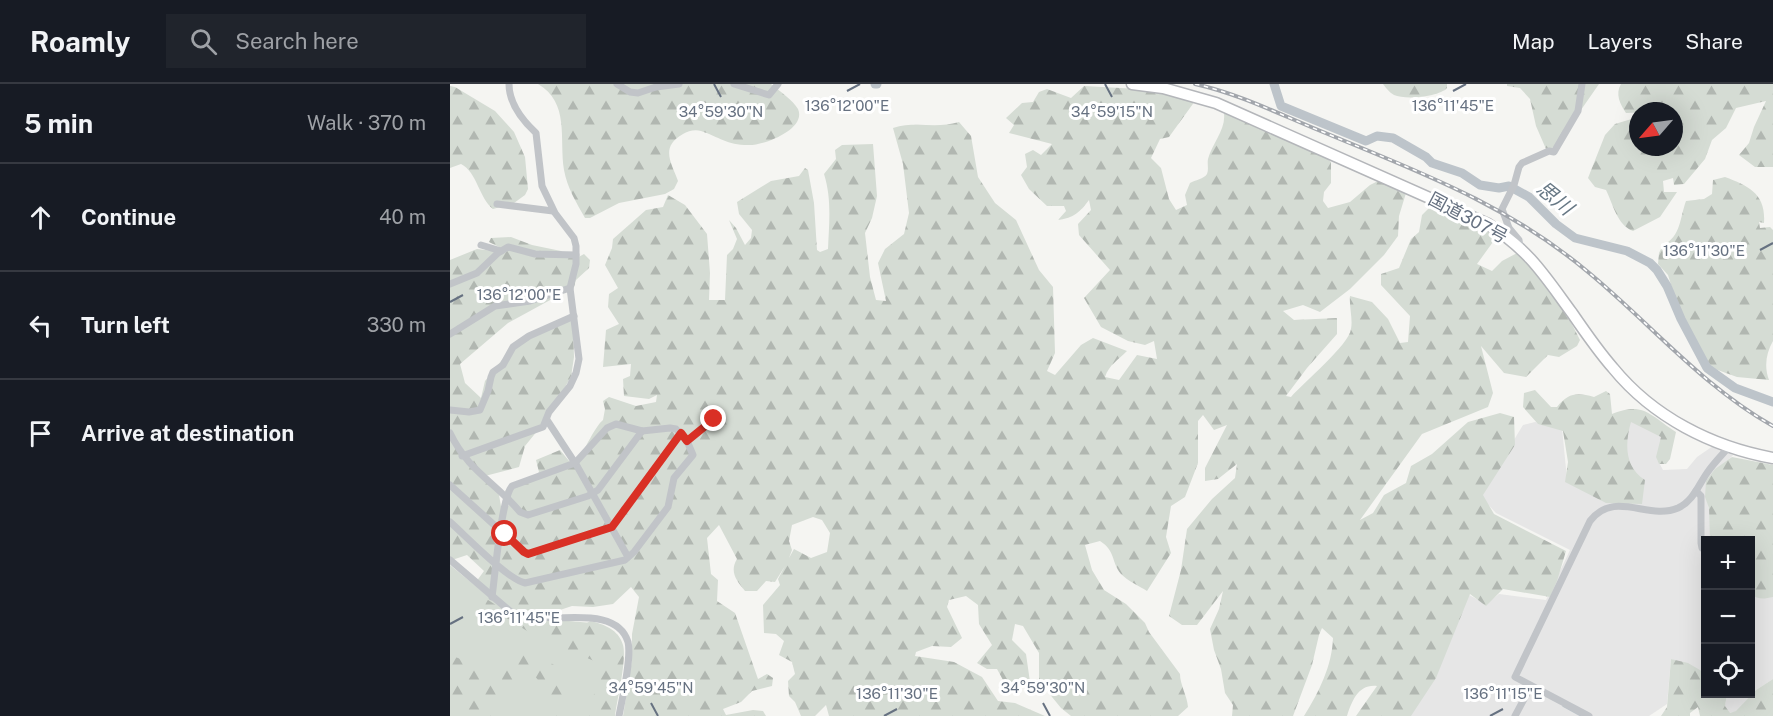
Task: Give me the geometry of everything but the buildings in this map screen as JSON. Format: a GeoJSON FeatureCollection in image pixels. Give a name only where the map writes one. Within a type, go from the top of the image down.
{"type":"FeatureCollection","features":[{"type":"Feature","properties":{"kind":"highway","name":"国道307号"},"geometry":{"type":"LineString","coordinates":[[1132,84],[1163,88],[1233,110],[1488,224],[1520,247],[1537,264],[1596,346],[1631,387],[1668,417],[1694,433],[1728,448],[1773,458]]}},
{"type":"Feature","properties":{"kind":"street"},"geometry":{"type":"LineString","coordinates":[[462,456],[543,427],[549,412],[570,386],[576,374],[579,359],[570,288],[576,255],[574,238],[554,211],[542,186],[536,133],[522,121],[509,84]]}},
{"type":"Feature","properties":{"kind":"street"},"geometry":{"type":"LineString","coordinates":[[617,84],[630,92],[638,93],[656,87],[679,84]]}},
{"type":"Feature","properties":{"kind":"street"},"geometry":{"type":"LineString","coordinates":[[734,84],[769,95],[778,84]]}},
{"type":"Feature","properties":{"kind":"street"},"geometry":{"type":"LineString","coordinates":[[1520,247],[1519,240],[1509,228],[1502,209],[1522,163],[1549,151],[1554,152],[1578,111],[1582,84]]}},
{"type":"Feature","properties":{"kind":"street"},"geometry":{"type":"LineString","coordinates":[[497,204],[506,207],[522,206],[554,211]]}},
{"type":"Feature","properties":{"kind":"street"},"geometry":{"type":"LineString","coordinates":[[481,245],[501,251]]}},
{"type":"Feature","properties":{"kind":"street"},"geometry":{"type":"LineString","coordinates":[[450,284],[477,273],[508,247],[535,254],[576,255]]}},
{"type":"Feature","properties":{"kind":"street"},"geometry":{"type":"LineString","coordinates":[[450,334],[495,306],[530,301],[570,288]]}},
{"type":"Feature","properties":{"kind":"street"},"geometry":{"type":"LineString","coordinates":[[450,410],[469,412],[480,410],[491,377],[503,365],[513,347],[529,336],[574,316]]}},
{"type":"Feature","properties":{"kind":"street"},"geometry":{"type":"LineString","coordinates":[[687,441],[714,419]]}},
{"type":"Feature","properties":{"kind":"street"},"geometry":{"type":"LineString","coordinates":[[547,420],[575,463],[628,557]]}},
{"type":"Feature","properties":{"kind":"street"},"geometry":{"type":"LineString","coordinates":[[450,522],[497,564],[520,582],[525,583],[618,562],[634,552],[668,507],[674,478],[693,455],[687,441],[681,433],[670,428],[642,431],[621,425],[611,426],[575,463],[516,484],[508,492],[506,498],[501,531],[497,564],[492,597]]}},
{"type":"Feature","properties":{"kind":"street"},"geometry":{"type":"LineString","coordinates":[[450,433],[462,456],[520,512],[528,515],[593,494],[642,431]]}},
{"type":"Feature","properties":{"kind":"street"},"geometry":{"type":"LineString","coordinates":[[450,485],[528,554],[612,527],[681,433]]}},
{"type":"Feature","properties":{"kind":"street"},"geometry":{"type":"LineString","coordinates":[[1590,716],[1515,677],[1590,521],[1605,508],[1617,506],[1659,510],[1675,509],[1686,503],[1708,471],[1728,448]]}},
{"type":"Feature","properties":{"kind":"street"},"geometry":{"type":"LineString","coordinates":[[1696,491],[1701,496],[1701,536]]}},
{"type":"Feature","properties":{"kind":"street"},"geometry":{"type":"LineString","coordinates":[[450,560],[511,612],[521,615],[591,618],[605,621],[619,630],[628,642],[620,716]]}},
{"type":"Feature","properties":{"kind":"street"},"geometry":{"type":"LineString","coordinates":[[1515,716],[1531,686]]}},
{"type":"Feature","properties":{"kind":"shaded area"},"geometry":{"type":"Polygon","coordinates":[[[1629,419],[1662,436],[1657,459],[1663,470],[1687,469],[1697,457],[1713,446],[1733,455],[1709,481],[1707,493],[1712,536],[1701,536],[1701,671],[1671,659],[1667,704],[1649,716],[1408,716],[1469,595],[1486,604],[1499,594],[1546,600],[1570,550],[1496,513],[1480,496],[1523,425],[1535,422],[1562,428],[1567,479],[1626,467],[1623,437],[1629,419]]]}},
{"type":"Feature","properties":{"kind":"shaded area"},"geometry":{"type":"Polygon","coordinates":[[[1755,593],[1773,595],[1773,679],[1756,690],[1755,593]]]}},
{"type":"Feature","properties":{"kind":"shaded area"},"geometry":{"type":"Polygon","coordinates":[[[1726,698],[1749,698],[1736,712],[1729,713],[1725,706],[1726,698]]]}},
{"type":"Feature","properties":{"kind":"green space"},"geometry":{"type":"Polygon","coordinates":[[[538,84],[771,84],[796,106],[799,116],[796,123],[782,135],[755,145],[734,144],[699,130],[685,133],[676,139],[669,150],[670,161],[678,181],[674,189],[665,194],[619,203],[590,218],[585,218],[565,176],[559,111],[548,92],[538,84]]]}},
{"type":"Feature","properties":{"kind":"green space"},"geometry":{"type":"Polygon","coordinates":[[[1383,84],[1447,84],[1447,88],[1437,94],[1422,97],[1399,97],[1383,84]]]}},
{"type":"Feature","properties":{"kind":"green space"},"geometry":{"type":"Polygon","coordinates":[[[1507,84],[1599,84],[1558,143],[1546,149],[1536,126],[1530,99],[1520,88],[1507,86],[1507,84]]]}},
{"type":"Feature","properties":{"kind":"green space"},"geometry":{"type":"Polygon","coordinates":[[[1621,84],[1773,84],[1773,167],[1755,167],[1739,155],[1749,143],[1766,101],[1736,108],[1726,128],[1712,140],[1705,159],[1684,184],[1674,185],[1673,178],[1663,181],[1664,192],[1677,192],[1660,217],[1633,231],[1619,219],[1606,190],[1595,187],[1588,178],[1605,135],[1615,124],[1629,120],[1629,156],[1683,156],[1683,102],[1629,102],[1629,113],[1626,113],[1620,103],[1621,84]]]}},
{"type":"Feature","properties":{"kind":"green space"},"geometry":{"type":"Polygon","coordinates":[[[450,86],[495,111],[514,132],[525,157],[528,189],[525,195],[514,203],[493,209],[466,168],[461,164],[450,168],[450,86]]]}},
{"type":"Feature","properties":{"kind":"green space"},"geometry":{"type":"Polygon","coordinates":[[[1084,86],[1157,90],[1195,101],[1169,137],[1160,139],[1151,158],[1161,168],[1169,199],[1176,210],[1187,205],[1185,195],[1190,183],[1206,176],[1210,153],[1221,131],[1224,114],[1229,111],[1321,153],[1331,162],[1331,183],[1324,192],[1323,201],[1328,208],[1350,202],[1370,185],[1382,179],[1406,193],[1399,216],[1398,236],[1384,255],[1350,289],[1320,312],[1303,305],[1283,311],[1294,320],[1337,318],[1337,334],[1286,396],[1291,397],[1334,354],[1348,336],[1351,329],[1350,296],[1372,302],[1388,319],[1400,343],[1408,342],[1410,316],[1381,285],[1381,274],[1399,268],[1411,239],[1419,232],[1422,215],[1434,203],[1498,235],[1477,264],[1492,271],[1502,261],[1519,252],[1537,272],[1568,316],[1580,340],[1577,346],[1559,357],[1548,355],[1526,377],[1504,373],[1481,346],[1493,393],[1488,407],[1422,434],[1360,520],[1373,513],[1384,495],[1406,483],[1411,466],[1432,454],[1468,422],[1500,413],[1514,417],[1515,445],[1483,495],[1494,514],[1566,551],[1550,597],[1503,589],[1486,606],[1470,594],[1436,678],[1411,716],[1356,716],[1377,686],[1370,686],[1360,691],[1347,716],[1304,716],[1320,688],[1330,659],[1333,638],[1322,628],[1312,665],[1293,716],[1232,716],[1233,705],[1225,693],[1210,629],[1219,609],[1223,591],[1197,625],[1182,625],[1169,616],[1181,570],[1187,529],[1212,499],[1235,478],[1237,464],[1218,479],[1205,481],[1205,468],[1227,425],[1214,430],[1203,415],[1198,421],[1198,463],[1185,497],[1171,506],[1166,537],[1171,553],[1147,591],[1121,574],[1109,549],[1100,541],[1085,545],[1092,570],[1104,590],[1126,604],[1145,623],[1180,674],[1188,707],[1178,716],[1071,716],[1061,708],[1039,681],[1039,653],[1023,626],[1015,624],[1012,640],[1026,654],[1030,682],[1023,685],[1003,680],[997,669],[987,669],[977,663],[992,645],[979,624],[978,605],[966,596],[949,600],[947,607],[962,638],[951,647],[932,646],[916,652],[915,656],[954,662],[982,677],[998,701],[1015,703],[1045,716],[829,716],[826,705],[815,716],[801,716],[795,702],[789,696],[788,681],[795,674],[792,662],[779,655],[784,641],[776,634],[764,633],[763,605],[780,585],[778,579],[785,566],[775,582],[766,581],[757,591],[745,591],[734,572],[737,559],[719,525],[707,538],[711,574],[718,580],[717,601],[735,613],[758,679],[767,674],[773,678],[772,686],[752,691],[741,702],[723,709],[726,715],[753,710],[763,711],[766,716],[623,716],[632,660],[632,634],[639,597],[631,587],[613,604],[593,607],[572,606],[560,610],[515,610],[503,605],[476,582],[484,571],[467,555],[452,560],[450,558],[450,260],[477,249],[494,251],[499,247],[489,242],[491,238],[511,237],[532,245],[561,251],[575,259],[584,254],[590,260],[589,268],[576,280],[574,287],[508,323],[460,364],[465,383],[481,398],[485,381],[517,341],[571,317],[574,357],[571,377],[542,425],[525,446],[519,467],[485,476],[499,495],[502,512],[509,505],[505,491],[513,485],[530,480],[539,472],[536,460],[560,450],[574,467],[603,420],[605,409],[603,401],[609,397],[636,406],[656,402],[657,395],[649,399],[624,396],[623,379],[630,376],[631,364],[603,367],[606,330],[619,324],[608,307],[609,294],[618,288],[605,265],[613,239],[646,210],[663,207],[668,195],[685,205],[707,234],[710,273],[709,300],[725,300],[727,255],[733,249],[737,239],[729,220],[745,245],[751,238],[752,230],[739,214],[737,202],[771,181],[799,176],[805,168],[808,170],[814,203],[817,250],[820,252],[828,249],[829,202],[824,174],[836,159],[835,150],[842,145],[873,144],[877,196],[872,218],[865,233],[870,277],[876,300],[886,301],[878,263],[885,249],[904,234],[909,213],[903,164],[893,128],[901,126],[943,125],[959,122],[971,136],[978,177],[995,203],[1016,220],[1039,270],[1053,287],[1055,353],[1047,371],[1055,375],[1081,345],[1093,338],[1127,351],[1111,366],[1105,377],[1119,380],[1137,355],[1157,359],[1154,341],[1145,345],[1128,341],[1101,327],[1084,298],[1110,270],[1079,235],[1078,224],[1091,210],[1089,200],[1076,214],[1058,220],[1066,211],[1064,206],[1047,206],[1029,189],[1021,175],[1027,167],[1025,154],[1033,150],[1041,155],[1052,144],[1009,133],[1014,125],[1006,118],[1022,103],[1033,102],[1039,92],[1047,89],[1071,98],[1084,86]],[[813,517],[792,525],[789,541],[792,550],[789,558],[794,549],[811,558],[827,552],[830,533],[822,520],[813,517]]]}},
{"type":"Feature","properties":{"kind":"green space"},"geometry":{"type":"Polygon","coordinates":[[[1725,177],[1754,192],[1759,198],[1764,213],[1764,223],[1759,222],[1760,228],[1770,227],[1773,230],[1773,341],[1767,355],[1766,365],[1769,380],[1737,377],[1712,368],[1681,317],[1668,275],[1658,264],[1659,253],[1663,245],[1677,232],[1686,201],[1704,199],[1712,194],[1713,180],[1725,177]]]}},
{"type":"Feature","properties":{"kind":"green space"},"geometry":{"type":"Polygon","coordinates":[[[1535,390],[1551,407],[1557,407],[1569,396],[1583,394],[1594,397],[1606,391],[1610,394],[1612,414],[1623,410],[1639,410],[1652,415],[1676,432],[1670,459],[1666,464],[1659,464],[1656,457],[1661,437],[1631,422],[1628,454],[1633,468],[1645,480],[1642,504],[1606,503],[1565,482],[1568,462],[1563,431],[1538,424],[1523,407],[1524,393],[1535,390]]]}},
{"type":"Feature","properties":{"kind":"green space"},"geometry":{"type":"Polygon","coordinates":[[[1732,457],[1773,465],[1773,597],[1755,596],[1755,536],[1710,536],[1709,508],[1705,497],[1706,481],[1715,469],[1732,457]]]}},
{"type":"Feature","properties":{"kind":"green space"},"geometry":{"type":"Polygon","coordinates":[[[450,565],[512,616],[592,623],[612,632],[598,716],[450,716],[450,565]]]}},
{"type":"Feature","properties":{"kind":"green space"},"geometry":{"type":"Polygon","coordinates":[[[450,578],[471,596],[482,596],[508,613],[570,624],[584,625],[590,621],[606,626],[618,635],[624,651],[615,716],[579,716],[595,693],[606,666],[535,636],[481,602],[467,597],[450,586],[450,578]]]}},
{"type":"Feature","properties":{"kind":"green space"},"geometry":{"type":"Polygon","coordinates":[[[514,654],[544,660],[562,672],[567,678],[562,687],[569,699],[567,707],[556,710],[557,716],[547,716],[546,712],[552,699],[532,672],[494,708],[493,716],[462,716],[450,702],[450,655],[487,669],[502,685],[502,667],[514,654]]]}},
{"type":"Feature","properties":{"kind":"green space"},"geometry":{"type":"Polygon","coordinates":[[[1671,659],[1688,663],[1701,671],[1701,698],[1726,698],[1725,706],[1730,713],[1736,711],[1748,698],[1755,698],[1755,691],[1773,679],[1773,716],[1700,716],[1698,707],[1690,713],[1690,716],[1661,716],[1667,707],[1671,659]]]}},
{"type":"Feature","properties":{"kind":"waterway","name":"思川"},"geometry":{"type":"LineString","coordinates":[[1274,84],[1281,106],[1366,141],[1377,136],[1393,138],[1426,157],[1432,163],[1462,173],[1480,185],[1499,188],[1509,186],[1529,197],[1556,224],[1575,238],[1627,251],[1650,263],[1667,286],[1681,319],[1707,368],[1735,388],[1773,402]]}},
{"type":"Feature","properties":{"kind":"waterway"},"geometry":{"type":"LineString","coordinates":[[1563,706],[1581,716]]}},
{"type":"Feature","properties":{"kind":"railway"},"geometry":{"type":"LineString","coordinates":[[1195,84],[1260,105],[1428,176],[1494,208],[1557,248],[1588,272],[1700,373],[1747,410],[1773,426]]}},
{"type":"Feature","properties":{"kind":"route"},"geometry":{"type":"LineString","coordinates":[[505,534],[528,554],[612,527],[681,433],[687,441],[714,419]]}}]}
